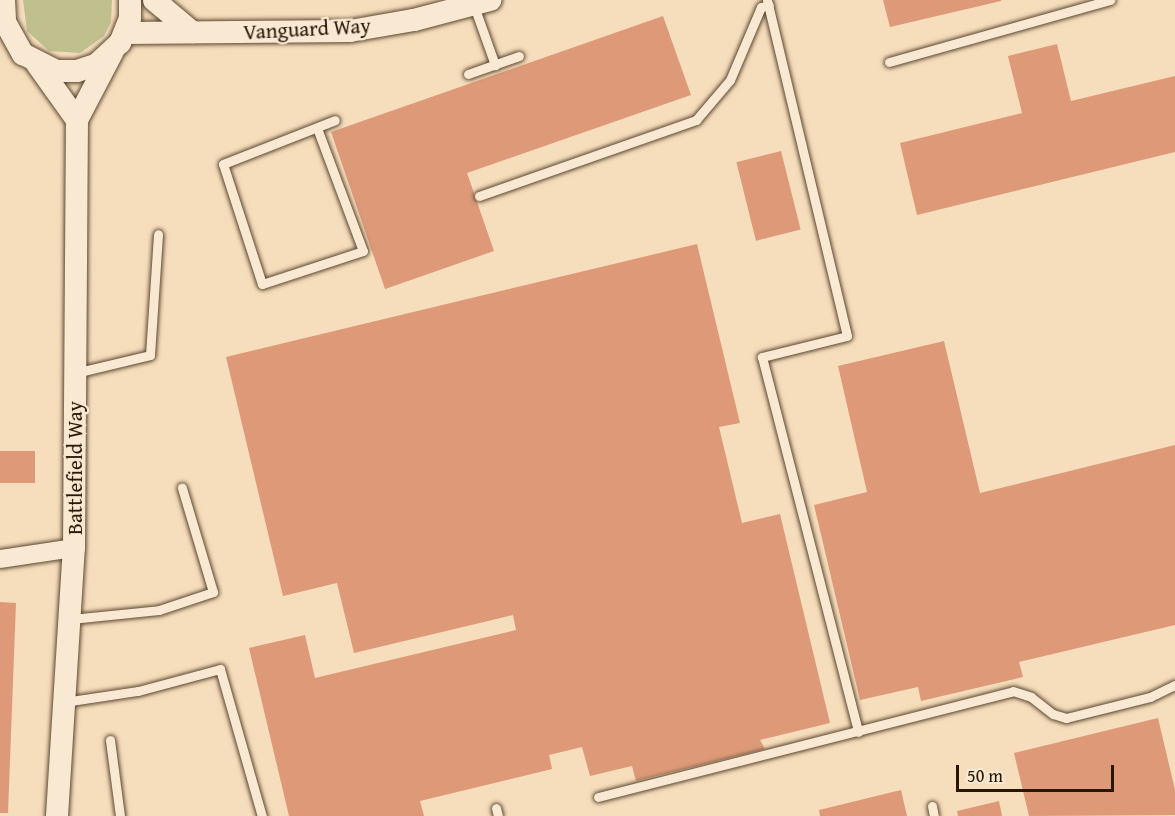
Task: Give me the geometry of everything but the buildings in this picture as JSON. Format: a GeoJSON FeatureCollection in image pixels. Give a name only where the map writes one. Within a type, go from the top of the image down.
{"type":"FeatureCollection","features":[{"type":"Feature","properties":{"kind":"street"},"geometry":{"type":"LineString","coordinates":[[4,0],[6,39],[37,64],[77,120]]}},
{"type":"Feature","properties":{"kind":"street","name":"Battlefield Way"},"geometry":{"type":"LineString","coordinates":[[57,816],[74,548],[77,120],[112,53],[126,33],[130,0]]}},
{"type":"Feature","properties":{"kind":"street"},"geometry":{"type":"LineString","coordinates":[[154,0],[192,32]]}},
{"type":"Feature","properties":{"kind":"street","name":"Vanguard Way"},"geometry":{"type":"LineString","coordinates":[[126,33],[350,31],[482,3]]}},
{"type":"Feature","properties":{"kind":"street","name":"Battlefield Way"},"geometry":{"type":"LineString","coordinates":[[37,64],[56,71],[76,71],[96,65],[112,53]]}},
{"type":"Feature","properties":{"kind":"street"},"geometry":{"type":"LineString","coordinates":[[0,559],[74,548]]}},
{"type":"Feature","properties":{"kind":"lane"},"geometry":{"type":"LineString","coordinates":[[889,62],[1110,0]]}},
{"type":"Feature","properties":{"kind":"lane"},"geometry":{"type":"LineString","coordinates":[[482,3],[495,65]]}},
{"type":"Feature","properties":{"kind":"lane"},"geometry":{"type":"LineString","coordinates":[[479,196],[696,120],[730,80],[761,7],[768,3],[847,336],[762,357],[858,732]]}},
{"type":"Feature","properties":{"kind":"lane"},"geometry":{"type":"LineString","coordinates":[[468,74],[519,56]]}},
{"type":"Feature","properties":{"kind":"lane"},"geometry":{"type":"LineString","coordinates":[[317,128],[363,251],[262,284],[223,164],[335,120]]}},
{"type":"Feature","properties":{"kind":"lane"},"geometry":{"type":"LineString","coordinates":[[75,373],[150,355],[158,234]]}},
{"type":"Feature","properties":{"kind":"lane"},"geometry":{"type":"LineString","coordinates":[[71,619],[159,610],[213,592],[182,488]]}},
{"type":"Feature","properties":{"kind":"lane"},"geometry":{"type":"LineString","coordinates":[[64,702],[138,691],[220,669],[262,816]]}},
{"type":"Feature","properties":{"kind":"lane"},"geometry":{"type":"LineString","coordinates":[[598,797],[1012,691],[1032,697],[1053,714],[1066,718],[1150,697],[1175,685]]}},
{"type":"Feature","properties":{"kind":"lane"},"geometry":{"type":"LineString","coordinates":[[110,740],[120,816]]}},
{"type":"Feature","properties":{"kind":"lane"},"geometry":{"type":"LineString","coordinates":[[932,806],[934,816]]}},
{"type":"Feature","properties":{"kind":"green space"},"geometry":{"type":"Polygon","coordinates":[[[23,0],[112,0],[111,22],[104,36],[80,53],[49,51],[27,31],[23,0]]]}}]}
